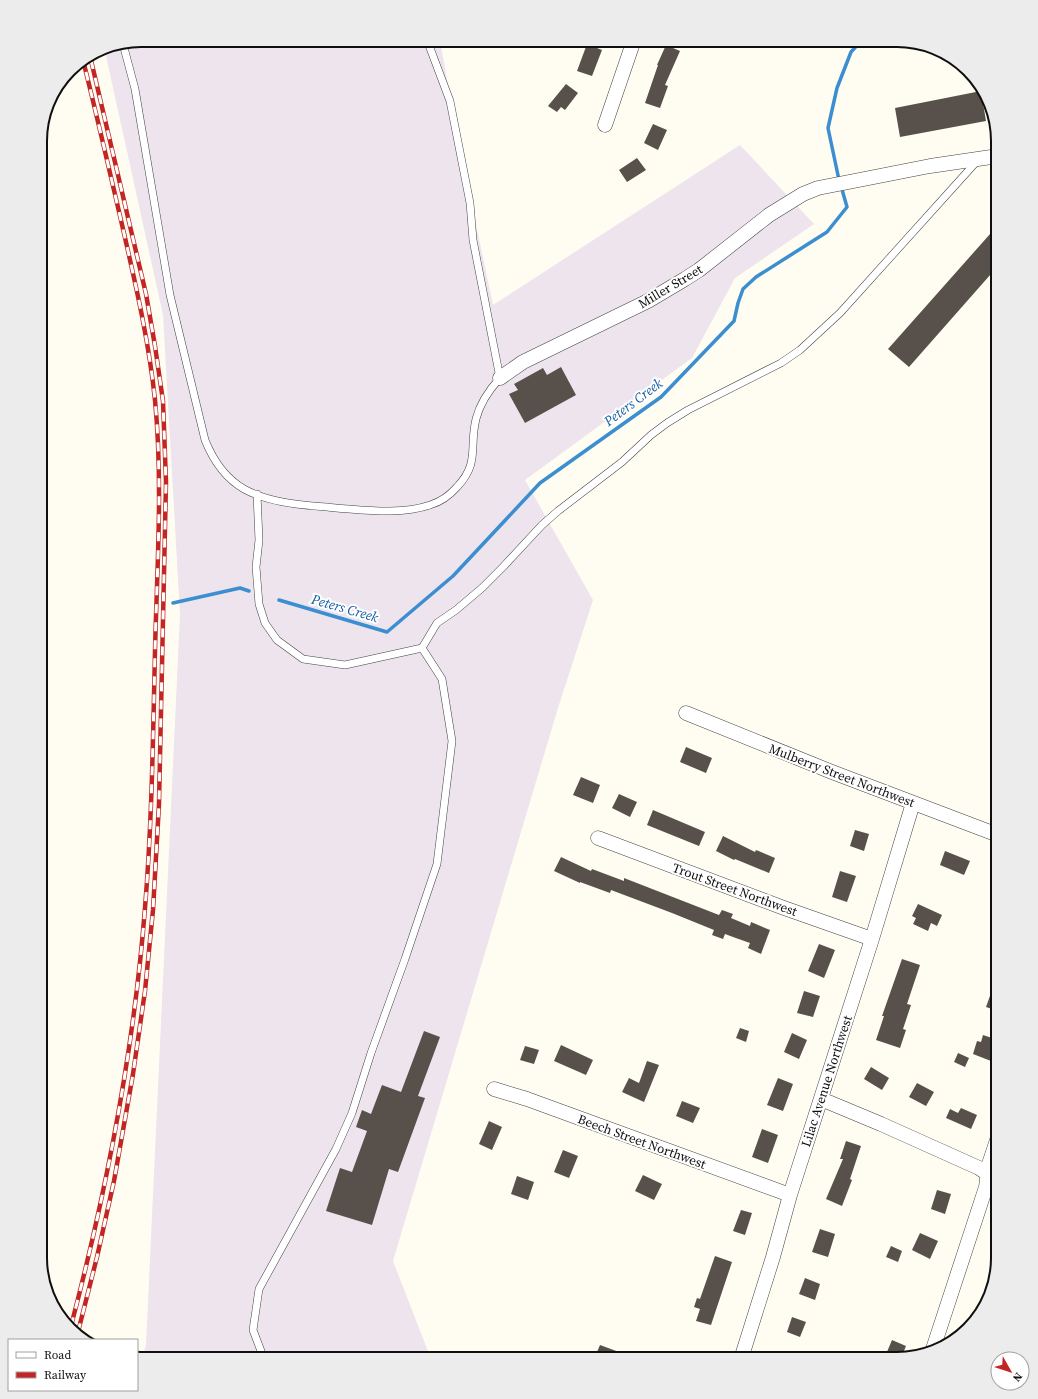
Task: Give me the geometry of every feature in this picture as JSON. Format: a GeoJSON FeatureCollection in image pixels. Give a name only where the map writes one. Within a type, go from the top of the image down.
{"type":"FeatureCollection","features":[{"type":"Feature","properties":{"kind":"street"},"geometry":{"type":"LineString","coordinates":[[604,124],[632,47]]}},
{"type":"Feature","properties":{"kind":"street","name":"Miller Street"},"geometry":{"type":"LineString","coordinates":[[500,378],[523,362],[641,304],[679,283],[699,270],[768,215],[803,194],[833,185],[930,166],[991,157]]}},
{"type":"Feature","properties":{"kind":"street","name":"Mulberry Street Northwest"},"geometry":{"type":"LineString","coordinates":[[686,713],[832,772],[991,833]]}},
{"type":"Feature","properties":{"kind":"street","name":"Lilac Avenue Northwest"},"geometry":{"type":"LineString","coordinates":[[743,1352],[773,1257],[790,1194],[872,939],[913,803]]}},
{"type":"Feature","properties":{"kind":"street","name":"Trout Street Northwest"},"geometry":{"type":"LineString","coordinates":[[598,838],[784,908],[872,939]]}},
{"type":"Feature","properties":{"kind":"street","name":"Beech Street Northwest"},"geometry":{"type":"LineString","coordinates":[[494,1089],[790,1194]]}},
{"type":"Feature","properties":{"kind":"street"},"geometry":{"type":"LineString","coordinates":[[821,1099],[979,1168],[991,1177]]}},
{"type":"Feature","properties":{"kind":"street"},"geometry":{"type":"LineString","coordinates":[[991,1158],[989,1164],[991,1171]]}},
{"type":"Feature","properties":{"kind":"street"},"geometry":{"type":"LineString","coordinates":[[936,1343],[986,1187],[991,1181]]}},
{"type":"Feature","properties":{"kind":"lane"},"geometry":{"type":"LineString","coordinates":[[123,49],[135,89],[170,295],[206,440],[214,460],[223,472],[232,480],[244,489],[257,494],[284,502],[308,506],[377,511],[403,510],[430,506],[445,498],[457,488],[466,476],[471,465],[474,451],[474,431],[476,418],[481,404],[489,390],[500,378],[473,240],[470,203],[450,101],[430,47]]}},
{"type":"Feature","properties":{"kind":"lane"},"geometry":{"type":"LineString","coordinates":[[257,494],[258,540],[256,567],[259,604],[265,623],[276,640],[303,659],[345,665],[422,648],[437,623],[456,610],[482,588],[504,567],[542,525],[622,462],[651,435],[688,410],[781,363],[800,350],[840,313],[978,160]]}},
{"type":"Feature","properties":{"kind":"lane"},"geometry":{"type":"LineString","coordinates":[[262,1352],[254,1330],[259,1289],[336,1149],[352,1113],[371,1053],[437,864],[452,741],[442,679],[422,648]]}},
{"type":"Feature","properties":{"kind":"shaded area"},"geometry":{"type":"Polygon","coordinates":[[[441,47],[454,120],[493,305],[740,145],[814,224],[735,278],[692,358],[525,480],[593,600],[558,708],[393,1261],[428,1352],[144,1352],[146,1345],[180,614],[163,315],[106,54],[129,48],[441,47]]]}},
{"type":"Feature","properties":{"kind":"building"},"geometry":{"type":"Polygon","coordinates":[[[586,47],[594,47],[602,50],[592,76],[577,71],[586,47]]]}},
{"type":"Feature","properties":{"kind":"building"},"geometry":{"type":"Polygon","coordinates":[[[665,47],[671,47],[680,51],[665,85],[668,86],[660,108],[645,103],[657,65],[665,47]]]}},
{"type":"Feature","properties":{"kind":"building"},"geometry":{"type":"Polygon","coordinates":[[[566,84],[578,93],[565,110],[561,107],[557,112],[548,106],[566,84]]]}},
{"type":"Feature","properties":{"kind":"building"},"geometry":{"type":"Polygon","coordinates":[[[977,92],[983,103],[986,121],[900,137],[895,108],[977,92]]]}},
{"type":"Feature","properties":{"kind":"building"},"geometry":{"type":"Polygon","coordinates":[[[653,124],[667,130],[658,150],[644,143],[653,124]]]}},
{"type":"Feature","properties":{"kind":"building"},"geometry":{"type":"Polygon","coordinates":[[[637,158],[646,170],[627,182],[619,170],[637,158]]]}},
{"type":"Feature","properties":{"kind":"building"},"geometry":{"type":"Polygon","coordinates":[[[991,233],[991,274],[909,367],[888,349],[991,233]]]}},
{"type":"Feature","properties":{"kind":"building"},"geometry":{"type":"Polygon","coordinates":[[[561,367],[576,395],[525,423],[509,394],[518,390],[514,384],[543,368],[547,375],[561,367]]]}},
{"type":"Feature","properties":{"kind":"building"},"geometry":{"type":"Polygon","coordinates":[[[686,747],[712,758],[706,773],[680,762],[686,747]]]}},
{"type":"Feature","properties":{"kind":"building"},"geometry":{"type":"Polygon","coordinates":[[[581,777],[600,785],[593,803],[573,795],[581,777]]]}},
{"type":"Feature","properties":{"kind":"building"},"geometry":{"type":"Polygon","coordinates":[[[619,794],[637,802],[630,817],[612,808],[619,794]]]}},
{"type":"Feature","properties":{"kind":"building"},"geometry":{"type":"Polygon","coordinates":[[[653,810],[705,832],[699,846],[647,825],[653,810]]]}},
{"type":"Feature","properties":{"kind":"building"},"geometry":{"type":"Polygon","coordinates":[[[855,830],[869,834],[864,851],[850,846],[855,830]]]}},
{"type":"Feature","properties":{"kind":"building"},"geometry":{"type":"Polygon","coordinates":[[[723,836],[755,852],[756,850],[775,858],[769,873],[735,859],[734,860],[716,851],[723,836]]]}},
{"type":"Feature","properties":{"kind":"building"},"geometry":{"type":"Polygon","coordinates":[[[945,851],[970,861],[964,875],[940,865],[945,851]]]}},
{"type":"Feature","properties":{"kind":"building"},"geometry":{"type":"Polygon","coordinates":[[[561,857],[591,871],[592,869],[624,881],[624,878],[719,915],[722,910],[733,914],[731,918],[750,926],[751,922],[770,930],[761,954],[748,948],[750,943],[725,934],[723,939],[712,935],[714,930],[611,890],[610,893],[580,883],[554,871],[561,857]]]}},
{"type":"Feature","properties":{"kind":"building"},"geometry":{"type":"Polygon","coordinates":[[[840,871],[856,876],[847,902],[832,897],[840,871]]]}},
{"type":"Feature","properties":{"kind":"building"},"geometry":{"type":"Polygon","coordinates":[[[918,904],[942,915],[937,926],[931,923],[928,931],[913,924],[916,918],[912,916],[918,904]]]}},
{"type":"Feature","properties":{"kind":"building"},"geometry":{"type":"Polygon","coordinates":[[[819,944],[835,950],[824,978],[808,971],[819,944]]]}},
{"type":"Feature","properties":{"kind":"building"},"geometry":{"type":"Polygon","coordinates":[[[902,959],[920,965],[907,1004],[911,1005],[903,1029],[906,1030],[900,1048],[876,1040],[884,1016],[882,1016],[902,959]]]}},
{"type":"Feature","properties":{"kind":"building"},"geometry":{"type":"Polygon","coordinates":[[[804,991],[820,996],[813,1017],[797,1013],[804,991]]]}},
{"type":"Feature","properties":{"kind":"building"},"geometry":{"type":"Polygon","coordinates":[[[991,993],[991,1009],[986,1007],[991,993]]]}},
{"type":"Feature","properties":{"kind":"building"},"geometry":{"type":"Polygon","coordinates":[[[740,1028],[749,1031],[746,1042],[736,1038],[740,1028]]]}},
{"type":"Feature","properties":{"kind":"building"},"geometry":{"type":"Polygon","coordinates":[[[424,1031],[440,1037],[418,1096],[425,1098],[398,1172],[389,1169],[372,1225],[326,1211],[340,1168],[352,1172],[367,1131],[356,1127],[362,1110],[371,1114],[382,1085],[401,1092],[424,1031]]]}},
{"type":"Feature","properties":{"kind":"building"},"geometry":{"type":"Polygon","coordinates":[[[792,1033],[807,1040],[799,1059],[784,1052],[792,1033]]]}},
{"type":"Feature","properties":{"kind":"building"},"geometry":{"type":"Polygon","coordinates":[[[983,1035],[991,1038],[991,1061],[973,1054],[977,1041],[981,1042],[983,1035]]]}},
{"type":"Feature","properties":{"kind":"building"},"geometry":{"type":"Polygon","coordinates":[[[561,1045],[593,1060],[586,1075],[554,1061],[561,1045]]]}},
{"type":"Feature","properties":{"kind":"building"},"geometry":{"type":"Polygon","coordinates":[[[525,1046],[539,1050],[534,1064],[520,1060],[525,1046]]]}},
{"type":"Feature","properties":{"kind":"building"},"geometry":{"type":"Polygon","coordinates":[[[958,1053],[969,1058],[965,1067],[954,1062],[958,1053]]]}},
{"type":"Feature","properties":{"kind":"building"},"geometry":{"type":"Polygon","coordinates":[[[647,1061],[659,1065],[644,1102],[622,1092],[629,1078],[639,1083],[647,1061]]]}},
{"type":"Feature","properties":{"kind":"building"},"geometry":{"type":"Polygon","coordinates":[[[871,1067],[889,1078],[882,1090],[864,1079],[871,1067]]]}},
{"type":"Feature","properties":{"kind":"building"},"geometry":{"type":"Polygon","coordinates":[[[778,1078],[793,1084],[783,1111],[767,1105],[778,1078]]]}},
{"type":"Feature","properties":{"kind":"building"},"geometry":{"type":"Polygon","coordinates":[[[917,1083],[934,1092],[926,1106],[909,1097],[917,1083]]]}},
{"type":"Feature","properties":{"kind":"building"},"geometry":{"type":"Polygon","coordinates":[[[682,1101],[700,1108],[693,1123],[676,1116],[682,1101]]]}},
{"type":"Feature","properties":{"kind":"building"},"geometry":{"type":"Polygon","coordinates":[[[961,1108],[977,1115],[971,1129],[946,1118],[950,1109],[958,1113],[961,1108]]]}},
{"type":"Feature","properties":{"kind":"building"},"geometry":{"type":"Polygon","coordinates":[[[489,1121],[502,1127],[492,1150],[479,1144],[489,1121]]]}},
{"type":"Feature","properties":{"kind":"building"},"geometry":{"type":"Polygon","coordinates":[[[762,1129],[778,1135],[768,1163],[752,1157],[762,1129]]]}},
{"type":"Feature","properties":{"kind":"building"},"geometry":{"type":"Polygon","coordinates":[[[846,1141],[861,1146],[850,1179],[852,1180],[842,1206],[826,1199],[843,1159],[840,1159],[846,1141]]]}},
{"type":"Feature","properties":{"kind":"building"},"geometry":{"type":"Polygon","coordinates":[[[563,1150],[578,1156],[569,1178],[554,1172],[563,1150]]]}},
{"type":"Feature","properties":{"kind":"building"},"geometry":{"type":"Polygon","coordinates":[[[643,1175],[662,1184],[654,1200],[635,1191],[643,1175]]]}},
{"type":"Feature","properties":{"kind":"building"},"geometry":{"type":"Polygon","coordinates":[[[517,1176],[534,1182],[528,1200],[511,1194],[517,1176]]]}},
{"type":"Feature","properties":{"kind":"building"},"geometry":{"type":"Polygon","coordinates":[[[937,1190],[951,1194],[945,1214],[931,1209],[937,1190]]]}},
{"type":"Feature","properties":{"kind":"building"},"geometry":{"type":"Polygon","coordinates":[[[741,1210],[752,1213],[745,1235],[733,1231],[741,1210]]]}},
{"type":"Feature","properties":{"kind":"building"},"geometry":{"type":"Polygon","coordinates":[[[820,1229],[835,1234],[828,1257],[812,1252],[820,1229]]]}},
{"type":"Feature","properties":{"kind":"building"},"geometry":{"type":"Polygon","coordinates":[[[920,1233],[938,1241],[930,1259],[912,1250],[920,1233]]]}},
{"type":"Feature","properties":{"kind":"building"},"geometry":{"type":"Polygon","coordinates":[[[891,1246],[902,1251],[898,1262],[886,1257],[891,1246]]]}},
{"type":"Feature","properties":{"kind":"building"},"geometry":{"type":"Polygon","coordinates":[[[715,1256],[732,1262],[711,1325],[696,1321],[700,1309],[694,1307],[697,1298],[700,1299],[715,1256]]]}},
{"type":"Feature","properties":{"kind":"building"},"geometry":{"type":"Polygon","coordinates":[[[805,1278],[820,1284],[815,1300],[799,1294],[805,1278]]]}},
{"type":"Feature","properties":{"kind":"building"},"geometry":{"type":"Polygon","coordinates":[[[792,1317],[806,1322],[800,1337],[787,1332],[792,1317]]]}},
{"type":"Feature","properties":{"kind":"building"},"geometry":{"type":"Polygon","coordinates":[[[892,1340],[906,1346],[904,1351],[887,1352],[892,1340]]]}},
{"type":"Feature","properties":{"kind":"building"},"geometry":{"type":"Polygon","coordinates":[[[600,1345],[619,1352],[597,1352],[600,1345]]]}},
{"type":"Feature","properties":{"kind":"waterway","name":"Peters Creek"},"geometry":{"type":"LineString","coordinates":[[839,180],[828,128],[837,88],[851,52],[856,47]]}},
{"type":"Feature","properties":{"kind":"waterway","name":"Peters Creek"},"geometry":{"type":"LineString","coordinates":[[279,600],[387,632],[453,576],[540,483],[661,397],[734,321],[743,289],[756,277],[827,232],[847,207],[841,186]]}},
{"type":"Feature","properties":{"kind":"waterway","name":"Peters Creek"},"geometry":{"type":"LineString","coordinates":[[173,603],[240,588],[249,591]]}},
{"type":"Feature","properties":{"kind":"railway"},"geometry":{"type":"LineString","coordinates":[[79,1329],[114,1181],[133,1074],[145,991],[153,910],[159,804],[166,482],[163,401],[146,294],[91,62]]}},
{"type":"Feature","properties":{"kind":"railway"},"geometry":{"type":"LineString","coordinates":[[72,1322],[96,1223],[117,1118],[134,1014],[140,961],[151,812],[159,525],[159,462],[155,400],[149,357],[133,272],[85,67]]}}]}
